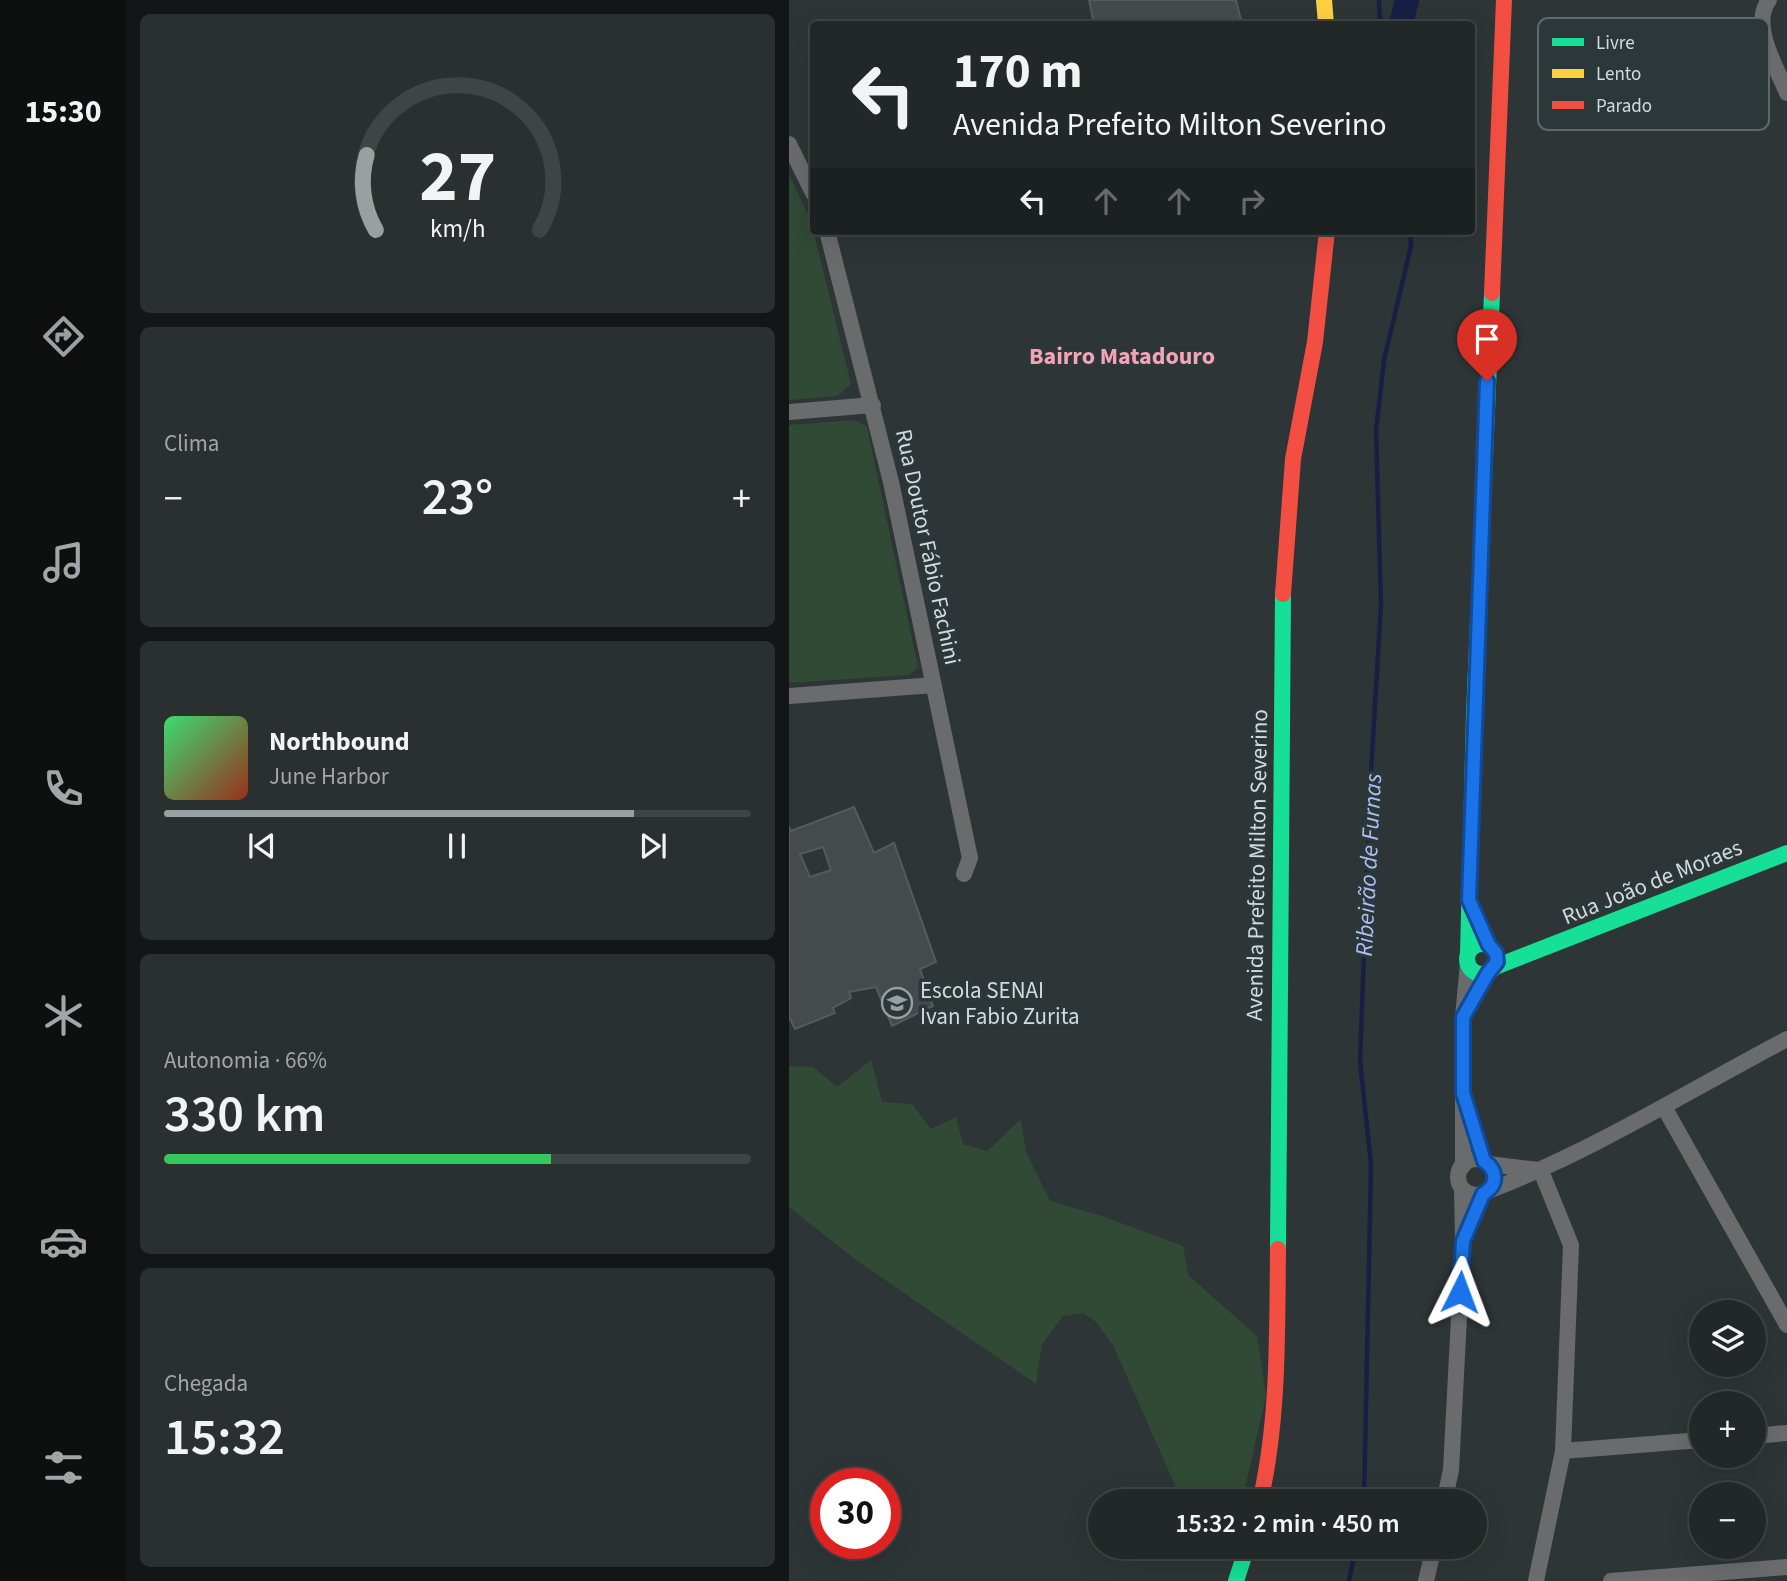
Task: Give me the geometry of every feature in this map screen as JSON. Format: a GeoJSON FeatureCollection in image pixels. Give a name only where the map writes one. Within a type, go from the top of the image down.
{"type":"FeatureCollection","features":[{"type":"Feature","properties":{"kind":"street"},"geometry":{"type":"LineString","coordinates":[[1324,0],[1326,21]]}},
{"type":"Feature","properties":{"kind":"street"},"geometry":{"type":"LineString","coordinates":[[1447,1489],[1451,1470],[1463,1241],[1462,1188],[1458,1177],[1463,1166],[1463,1017],[1468,958],[1484,435],[1504,0]]}},
{"type":"Feature","properties":{"kind":"street"},"geometry":{"type":"LineString","coordinates":[[1763,18],[1765,5],[1769,0]]}},
{"type":"Feature","properties":{"kind":"street"},"geometry":{"type":"LineString","coordinates":[[1769,45],[1787,93]]}},
{"type":"Feature","properties":{"kind":"street"},"geometry":{"type":"LineString","coordinates":[[789,144],[810,187]]}},
{"type":"Feature","properties":{"kind":"street","name":"Rua Doutor Fábio Fachini"},"geometry":{"type":"LineString","coordinates":[[828,235],[873,405],[934,685],[970,858],[964,874]]}},
{"type":"Feature","properties":{"kind":"street","name":"Avenida Prefeito Milton Severino"},"geometry":{"type":"LineString","coordinates":[[1263,1489],[1270,1444],[1277,1343],[1283,598],[1293,459],[1315,342],[1327,235]]}},
{"type":"Feature","properties":{"kind":"street"},"geometry":{"type":"LineString","coordinates":[[789,412],[873,405]]}},
{"type":"Feature","properties":{"kind":"street"},"geometry":{"type":"LineString","coordinates":[[789,696],[934,685]]}},
{"type":"Feature","properties":{"kind":"street","name":"Rua João de Moraes"},"geometry":{"type":"LineString","coordinates":[[1491,970],[1787,853]]}},
{"type":"Feature","properties":{"kind":"street"},"geometry":{"type":"LineString","coordinates":[[1463,1017],[1497,958],[1469,900]]}},
{"type":"Feature","properties":{"kind":"street"},"geometry":{"type":"LineString","coordinates":[[1468,958],[1479,944],[1491,947]]}},
{"type":"Feature","properties":{"kind":"street","name":"Rua João de Moraes"},"geometry":{"type":"LineString","coordinates":[[1491,947],[1533,953]]}},
{"type":"Feature","properties":{"kind":"street"},"geometry":{"type":"LineString","coordinates":[[1468,958],[1478,973],[1491,970]]}},
{"type":"Feature","properties":{"kind":"street"},"geometry":{"type":"LineString","coordinates":[[1462,1188],[1471,1195],[1486,1193],[1541,1171],[1786,1043]]}},
{"type":"Feature","properties":{"kind":"street"},"geometry":{"type":"LineString","coordinates":[[1463,1093],[1487,1163],[1494,1172],[1494,1181],[1463,1241]]}},
{"type":"Feature","properties":{"kind":"street"},"geometry":{"type":"LineString","coordinates":[[1664,1108],[1787,1325]]}},
{"type":"Feature","properties":{"kind":"street"},"geometry":{"type":"LineString","coordinates":[[1463,1166],[1473,1160],[1541,1171]]}},
{"type":"Feature","properties":{"kind":"street"},"geometry":{"type":"LineString","coordinates":[[1536,1581],[1564,1451],[1571,1245],[1541,1171]]}},
{"type":"Feature","properties":{"kind":"street"},"geometry":{"type":"LineString","coordinates":[[1766,1435],[1787,1433]]}},
{"type":"Feature","properties":{"kind":"street"},"geometry":{"type":"LineString","coordinates":[[1564,1451],[1689,1441]]}},
{"type":"Feature","properties":{"kind":"street"},"geometry":{"type":"LineString","coordinates":[[1236,1581],[1243,1559]]}},
{"type":"Feature","properties":{"kind":"street"},"geometry":{"type":"LineString","coordinates":[[1426,1581],[1431,1559]]}},
{"type":"Feature","properties":{"kind":"street"},"geometry":{"type":"LineString","coordinates":[[1611,1581],[1787,1567]]}},
{"type":"Feature","properties":{"kind":"green space"},"geometry":{"type":"Polygon","coordinates":[[[789,174],[810,219],[810,235],[814,235],[851,384],[837,396],[789,400],[789,174]]]}},
{"type":"Feature","properties":{"kind":"green space"},"geometry":{"type":"Polygon","coordinates":[[[854,420],[867,427],[918,667],[909,675],[789,683],[789,425],[854,420]]]}},
{"type":"Feature","properties":{"kind":"green space"},"geometry":{"type":"Polygon","coordinates":[[[871,1060],[882,1102],[912,1104],[931,1129],[956,1117],[963,1144],[987,1151],[1021,1119],[1026,1152],[1050,1201],[1105,1217],[1183,1246],[1188,1275],[1257,1336],[1266,1396],[1245,1489],[1177,1489],[1113,1345],[1096,1322],[1083,1313],[1063,1316],[1042,1344],[1036,1384],[856,1260],[789,1207],[789,1066],[813,1067],[837,1087],[871,1060]]]}},
{"type":"Feature","properties":{"kind":"building"},"geometry":{"type":"Polygon","coordinates":[[[1089,0],[1236,0],[1241,21],[1093,21],[1089,0]]]}},
{"type":"Feature","properties":{"kind":"building"},"geometry":{"type":"Polygon","coordinates":[[[854,807],[874,853],[894,843],[936,962],[920,969],[933,1006],[892,1026],[876,987],[849,992],[851,998],[833,1008],[835,1013],[795,1029],[789,1017],[789,827],[791,831],[854,807]],[[823,847],[800,854],[810,877],[831,870],[823,847]]]}},
{"type":"Feature","properties":{"kind":"waterway"},"geometry":{"type":"LineString","coordinates":[[1379,0],[1380,21]]}},
{"type":"Feature","properties":{"kind":"waterway"},"geometry":{"type":"LineString","coordinates":[[1402,21],[1407,0]]}},
{"type":"Feature","properties":{"kind":"waterway","name":"Ribeirão de Furnas"},"geometry":{"type":"LineString","coordinates":[[1364,1489],[1371,1164],[1360,1061],[1370,789],[1381,604],[1376,430],[1384,360],[1411,246],[1410,235]]}},
{"type":"Feature","properties":{"kind":"waterway","name":"Ribeirão de Furnas"},"geometry":{"type":"LineString","coordinates":[[1349,1581],[1354,1559]]}},
{"type":"Feature","properties":{"kind":"traffic: fast"},"geometry":{"type":"LineString","coordinates":[[1468,953],[1474,715],[1492,293]]}},
{"type":"Feature","properties":{"kind":"traffic: fast"},"geometry":{"type":"LineString","coordinates":[[1278,1249],[1283,594]]}},
{"type":"Feature","properties":{"kind":"traffic: fast"},"geometry":{"type":"LineString","coordinates":[[1495,967],[1787,853]]}},
{"type":"Feature","properties":{"kind":"traffic: fast"},"geometry":{"type":"LineString","coordinates":[[1482,944],[1488,945],[1496,953],[1497,959],[1496,965],[1488,973],[1482,974],[1476,973],[1468,965],[1467,959],[1468,953],[1476,945],[1482,944]]}},
{"type":"Feature","properties":{"kind":"traffic: fast"},"geometry":{"type":"LineString","coordinates":[[1236,1581],[1243,1559]]}},
{"type":"Feature","properties":{"kind":"traffic: slow"},"geometry":{"type":"LineString","coordinates":[[1324,0],[1326,21]]}},
{"type":"Feature","properties":{"kind":"traffic: jam"},"geometry":{"type":"LineString","coordinates":[[1492,293],[1504,0]]}},
{"type":"Feature","properties":{"kind":"traffic: jam"},"geometry":{"type":"LineString","coordinates":[[1283,594],[1293,459],[1315,342],[1327,235]]}},
{"type":"Feature","properties":{"kind":"traffic: jam"},"geometry":{"type":"LineString","coordinates":[[1263,1489],[1274,1408],[1278,1249]]}},
{"type":"Feature","properties":{"kind":"place","name":"Escola SENAI Ivan Fabio Zurita"},"geometry":{"type":"Point","coordinates":[897,1003]}},
{"type":"Feature","properties":{"kind":"district","name":"Bairro Matadouro"},"geometry":{"type":"Point","coordinates":[1122,356]}},
{"type":"Feature","properties":{"kind":"route"},"geometry":{"type":"LineString","coordinates":[[1460,1292],[1463,1241],[1483,1194],[1494,1181],[1493,1169],[1484,1161],[1463,1093],[1463,1017],[1497,962],[1496,953],[1489,945],[1469,900],[1487,381]]}}]}
